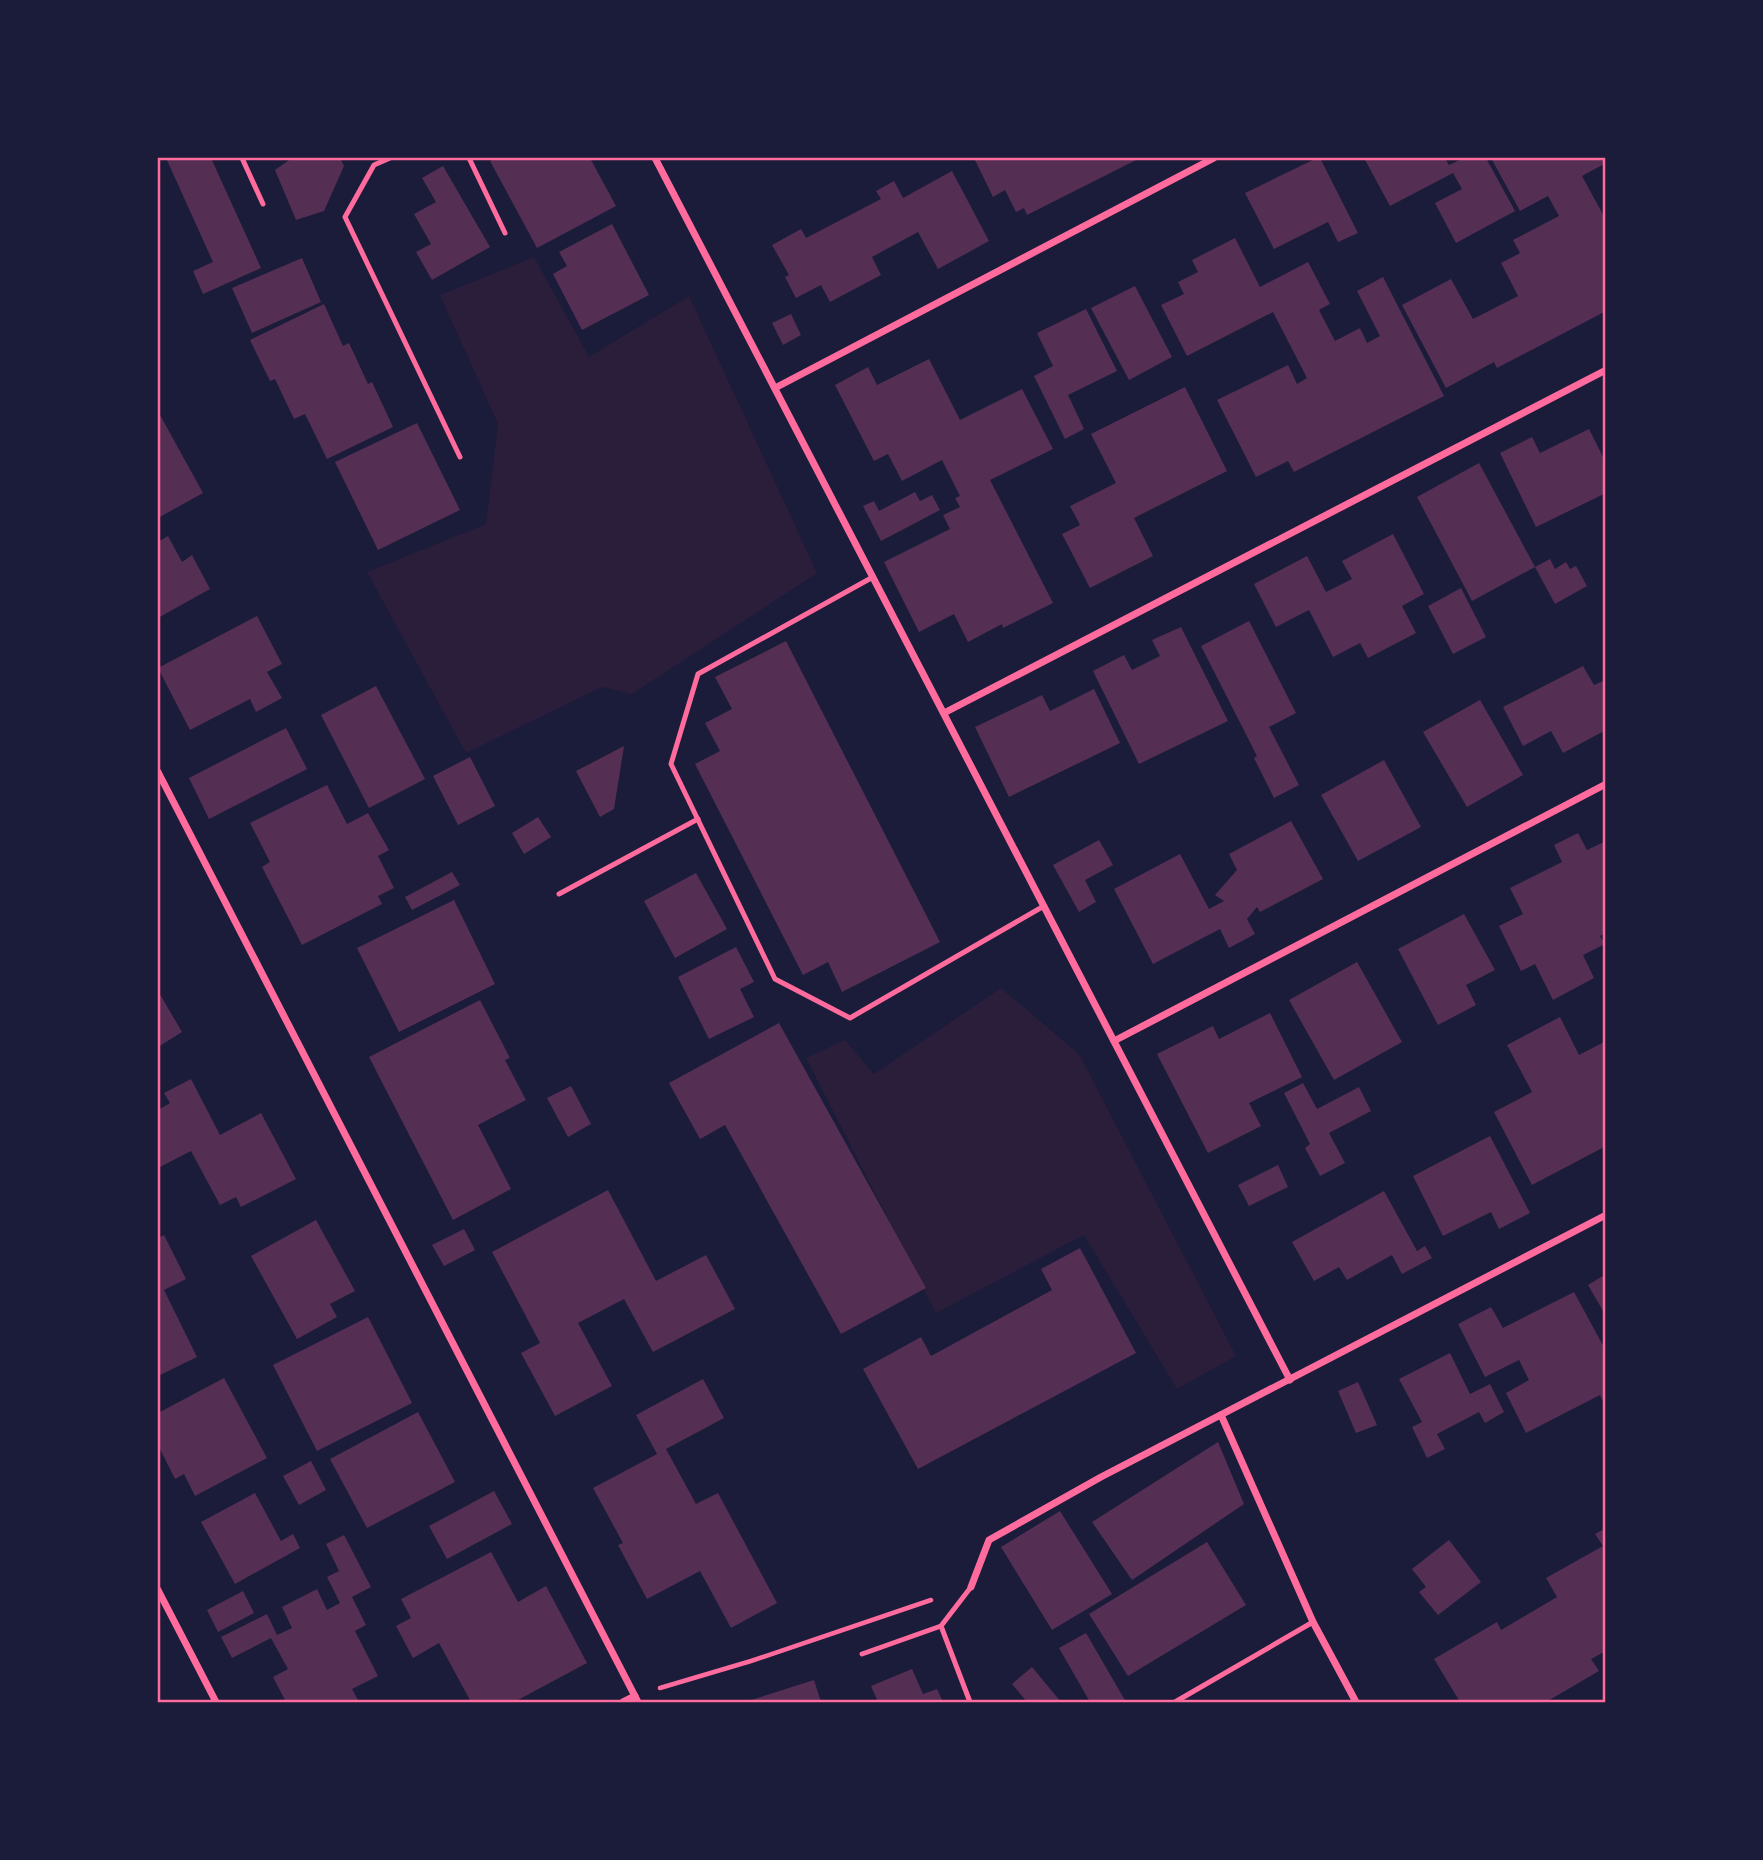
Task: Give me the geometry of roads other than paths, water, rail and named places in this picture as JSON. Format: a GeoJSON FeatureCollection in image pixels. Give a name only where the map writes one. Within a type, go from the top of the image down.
{"type":"FeatureCollection","features":[{"type":"Feature","properties":{"kind":"street"},"geometry":{"type":"LineString","coordinates":[[655,158],[1290,1380]]}},
{"type":"Feature","properties":{"kind":"street"},"geometry":{"type":"LineString","coordinates":[[775,388],[1214,158]]}},
{"type":"Feature","properties":{"kind":"street"},"geometry":{"type":"LineString","coordinates":[[944,713],[1605,370]]}},
{"type":"Feature","properties":{"kind":"street"},"geometry":{"type":"LineString","coordinates":[[158,772],[637,1699],[623,1703]]}},
{"type":"Feature","properties":{"kind":"street"},"geometry":{"type":"LineString","coordinates":[[1114,1041],[1605,784]]}},
{"type":"Feature","properties":{"kind":"street"},"geometry":{"type":"LineString","coordinates":[[971,1587],[989,1540],[1101,1477],[1605,1215]]}},
{"type":"Feature","properties":{"kind":"street"},"geometry":{"type":"LineString","coordinates":[[1221,1415],[1312,1622],[1356,1703]]}},
{"type":"Feature","properties":{"kind":"street"},"geometry":{"type":"LineString","coordinates":[[158,1590],[216,1703]]}},
{"type":"Feature","properties":{"kind":"lane"},"geometry":{"type":"LineString","coordinates":[[242,158],[263,204]]}},
{"type":"Feature","properties":{"kind":"lane"},"geometry":{"type":"LineString","coordinates":[[390,158],[374,165],[345,216],[460,457]]}},
{"type":"Feature","properties":{"kind":"lane"},"geometry":{"type":"LineString","coordinates":[[469,158],[505,233]]}},
{"type":"Feature","properties":{"kind":"lane"},"geometry":{"type":"LineString","coordinates":[[873,577],[698,674],[671,764],[775,979],[850,1018],[1044,906]]}},
{"type":"Feature","properties":{"kind":"lane"},"geometry":{"type":"LineString","coordinates":[[559,894],[698,818]]}},
{"type":"Feature","properties":{"kind":"lane"},"geometry":{"type":"LineString","coordinates":[[862,1654],[941,1626],[971,1587]]}},
{"type":"Feature","properties":{"kind":"lane"},"geometry":{"type":"LineString","coordinates":[[1175,1703],[1312,1622]]}},
{"type":"Feature","properties":{"kind":"lane"},"geometry":{"type":"LineString","coordinates":[[941,1626],[970,1703]]}}]}
